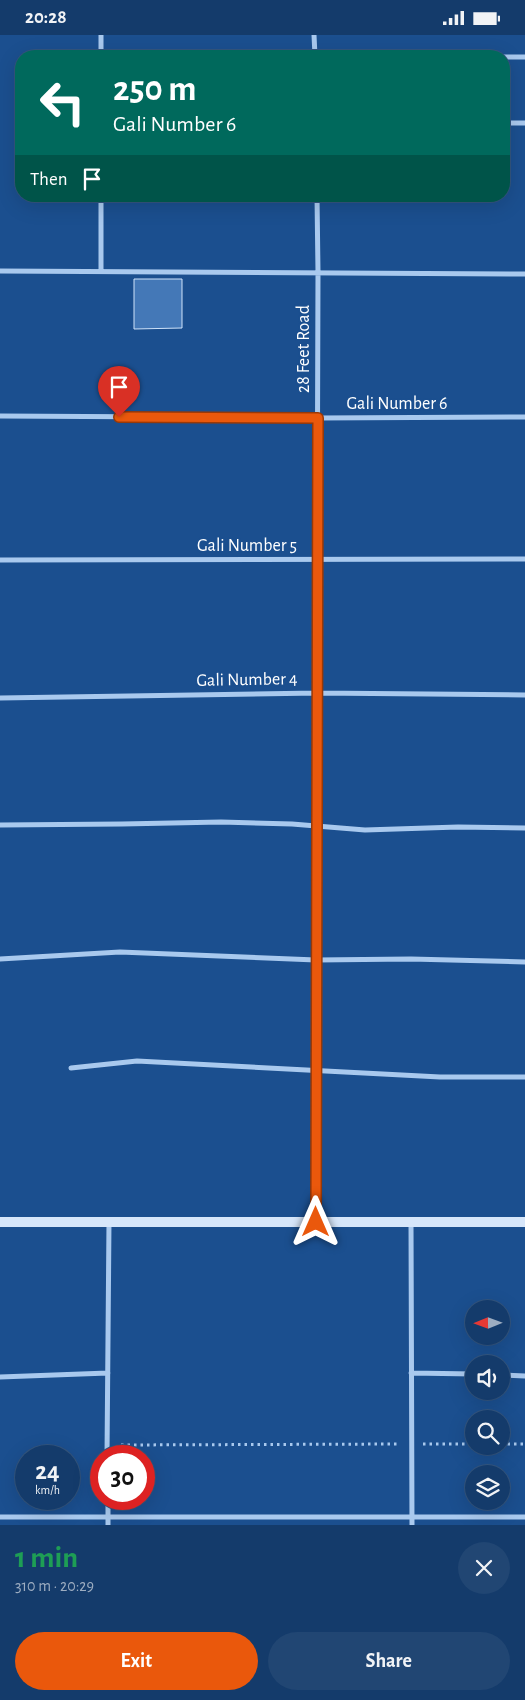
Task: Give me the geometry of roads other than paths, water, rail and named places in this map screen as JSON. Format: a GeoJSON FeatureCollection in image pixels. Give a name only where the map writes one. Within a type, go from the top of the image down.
{"type":"FeatureCollection","features":[{"type":"Feature","properties":{"kind":"street"},"geometry":{"type":"LineString","coordinates":[[101,35],[101,50]]}},
{"type":"Feature","properties":{"kind":"street"},"geometry":{"type":"LineString","coordinates":[[314,35],[315,50]]}},
{"type":"Feature","properties":{"kind":"street"},"geometry":{"type":"LineString","coordinates":[[510,57],[525,57]]}},
{"type":"Feature","properties":{"kind":"street"},"geometry":{"type":"LineString","coordinates":[[510,123],[525,123]]}},
{"type":"Feature","properties":{"kind":"street"},"geometry":{"type":"LineString","coordinates":[[101,202],[101,271]]}},
{"type":"Feature","properties":{"kind":"street","name":"28 Feet Road"},"geometry":{"type":"LineString","coordinates":[[316,1222],[317,202]]}},
{"type":"Feature","properties":{"kind":"street"},"geometry":{"type":"LineString","coordinates":[[0,271],[525,274]]}},
{"type":"Feature","properties":{"kind":"street","name":"Gali Number 6"},"geometry":{"type":"LineString","coordinates":[[0,416],[525,417]]}},
{"type":"Feature","properties":{"kind":"street","name":"Gali Number 5"},"geometry":{"type":"LineString","coordinates":[[0,560],[525,559]]}},
{"type":"Feature","properties":{"kind":"street","name":"Gali Number 4"},"geometry":{"type":"LineString","coordinates":[[0,699],[317,693],[525,695]]}},
{"type":"Feature","properties":{"kind":"street"},"geometry":{"type":"LineString","coordinates":[[0,825],[221,822],[292,824],[365,830],[458,827],[525,828]]}},
{"type":"Feature","properties":{"kind":"street"},"geometry":{"type":"LineString","coordinates":[[0,959],[120,952],[316,960],[411,959],[525,962]]}},
{"type":"Feature","properties":{"kind":"street"},"geometry":{"type":"LineString","coordinates":[[71,1068],[137,1061],[440,1077],[525,1077]]}},
{"type":"Feature","properties":{"kind":"street"},"geometry":{"type":"LineString","coordinates":[[0,1222],[525,1222]]}},
{"type":"Feature","properties":{"kind":"street"},"geometry":{"type":"LineString","coordinates":[[107,1445],[109,1222]]}},
{"type":"Feature","properties":{"kind":"street"},"geometry":{"type":"LineString","coordinates":[[411,1222],[412,1525]]}},
{"type":"Feature","properties":{"kind":"street"},"geometry":{"type":"LineString","coordinates":[[0,1377],[108,1373]]}},
{"type":"Feature","properties":{"kind":"street"},"geometry":{"type":"LineString","coordinates":[[411,1373],[465,1374]]}},
{"type":"Feature","properties":{"kind":"street"},"geometry":{"type":"LineString","coordinates":[[510,1375],[525,1376]]}},
{"type":"Feature","properties":{"kind":"street"},"geometry":{"type":"LineString","coordinates":[[108,1510],[108,1525]]}},
{"type":"Feature","properties":{"kind":"street"},"geometry":{"type":"LineString","coordinates":[[0,1517],[525,1517]]}}]}
